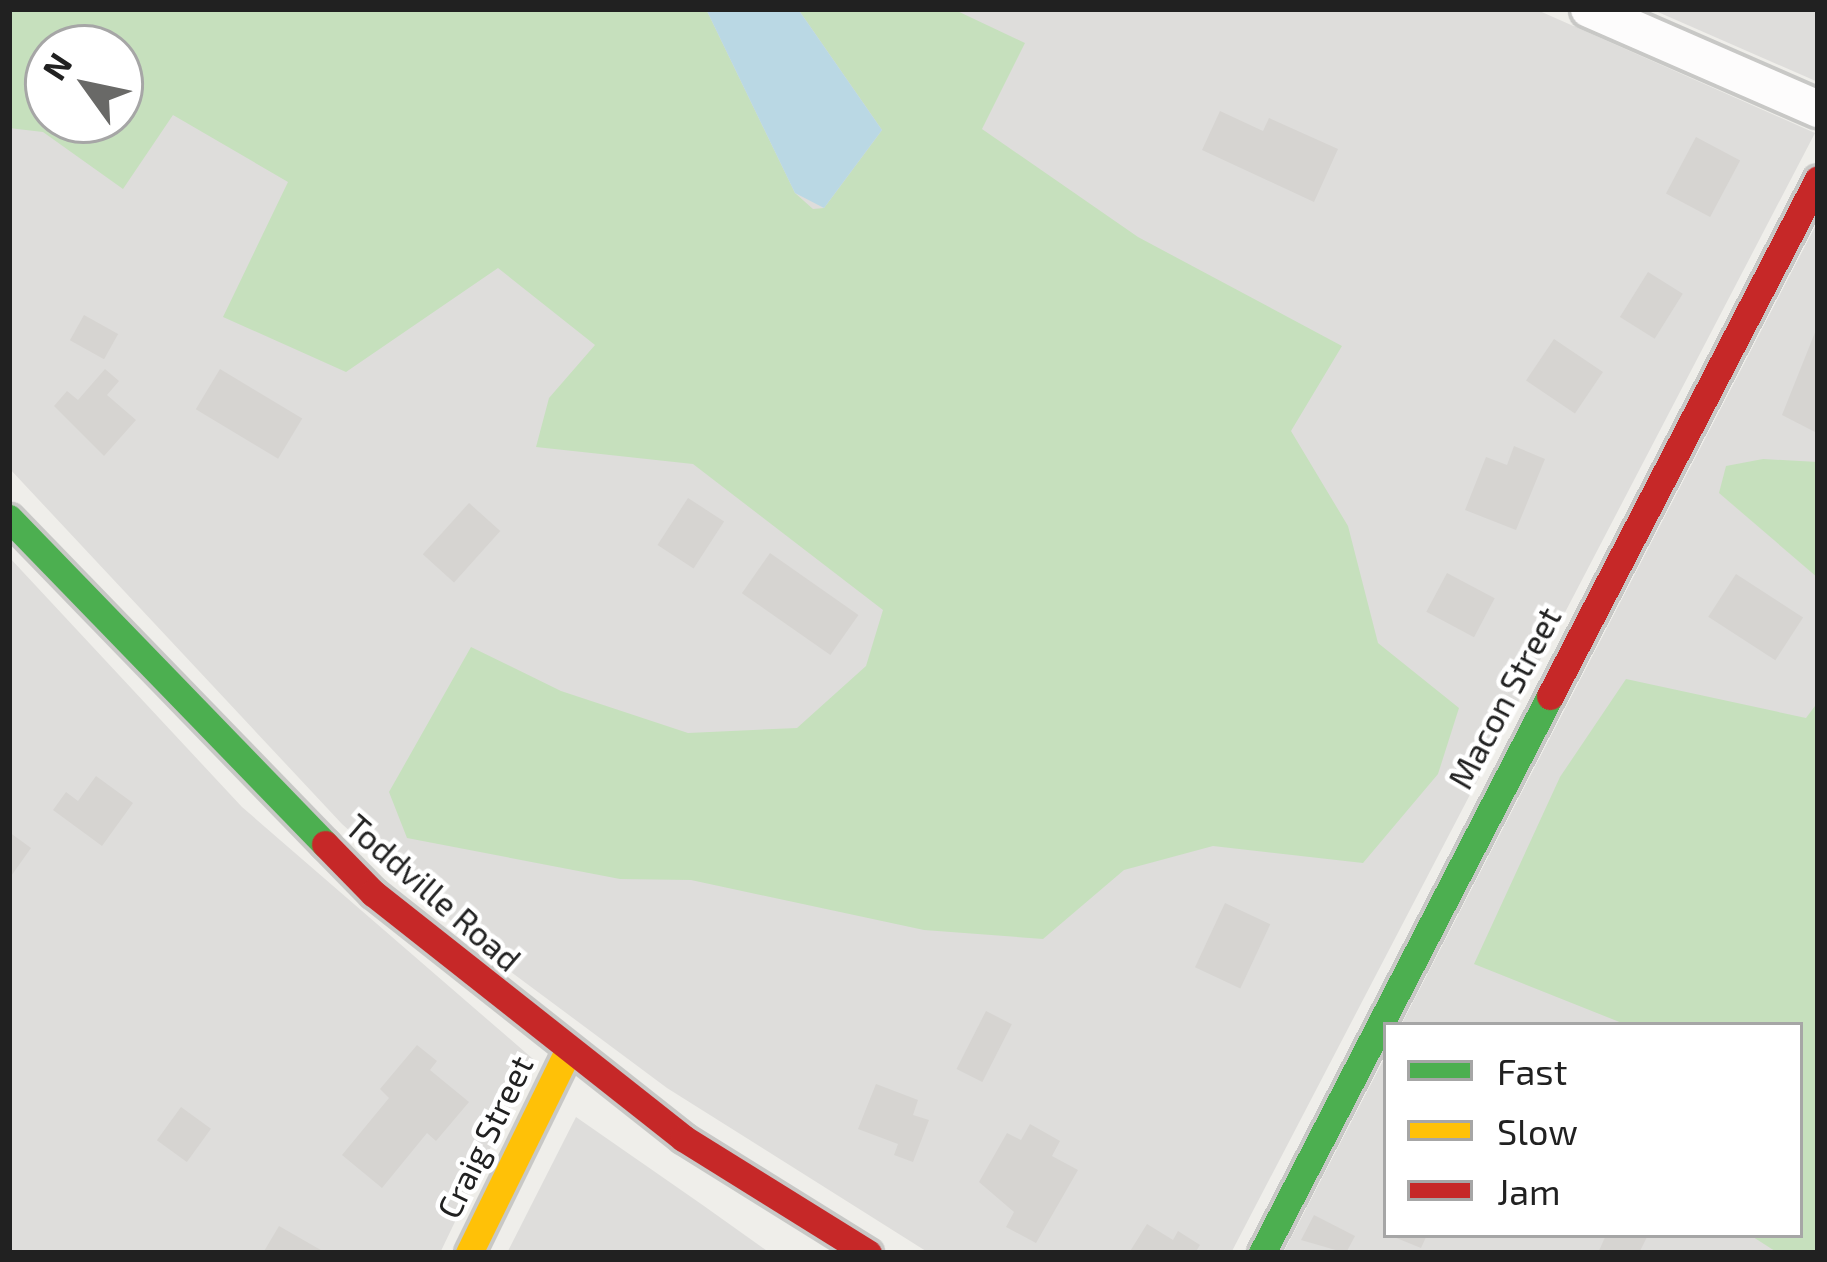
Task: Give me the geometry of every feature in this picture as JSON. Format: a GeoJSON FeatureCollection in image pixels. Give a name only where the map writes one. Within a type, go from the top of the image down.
{"type":"FeatureCollection","features":[{"type":"Feature","properties":{"kind":"street"},"geometry":{"type":"LineString","coordinates":[[1589,9],[1818,109]]}},
{"type":"Feature","properties":{"kind":"street","name":"Macon Street"},"geometry":{"type":"LineString","coordinates":[[1262,1253],[1818,179]]}},
{"type":"Feature","properties":{"kind":"street","name":"Toddville Road"},"geometry":{"type":"LineString","coordinates":[[9,518],[339,861],[567,1053],[683,1138],[868,1253]]}},
{"type":"Feature","properties":{"kind":"street","name":"Craig Street"},"geometry":{"type":"LineString","coordinates":[[469,1253],[567,1053]]}},
{"type":"Feature","properties":{"kind":"shaded area"},"geometry":{"type":"Polygon","coordinates":[[[20,9],[1535,9],[1815,133],[1231,1253],[929,1253],[667,1088],[495,960],[342,824],[9,468],[9,31],[20,9]]]}},
{"type":"Feature","properties":{"kind":"shaded area"},"geometry":{"type":"Polygon","coordinates":[[[1651,9],[1818,9],[1818,82],[1651,9]]]}},
{"type":"Feature","properties":{"kind":"shaded area"},"geometry":{"type":"Polygon","coordinates":[[[1818,221],[1818,1253],[1283,1253],[1383,1061],[1383,1238],[1803,1238],[1803,1022],[1403,1022],[1818,221]]]}},
{"type":"Feature","properties":{"kind":"shaded area"},"geometry":{"type":"Polygon","coordinates":[[[9,557],[242,807],[533,1059],[440,1253],[9,1253],[9,557]]]}},
{"type":"Feature","properties":{"kind":"shaded area"},"geometry":{"type":"Polygon","coordinates":[[[576,1117],[704,1206],[770,1253],[507,1253],[576,1117]]]}},
{"type":"Feature","properties":{"kind":"green space"},"geometry":{"type":"Polygon","coordinates":[[[9,9],[706,9],[795,193],[813,209],[824,208],[882,130],[798,9],[953,9],[1025,43],[982,129],[1138,237],[1342,346],[1291,431],[1348,526],[1378,643],[1459,708],[1438,774],[1363,863],[1213,846],[1124,870],[1043,939],[924,930],[691,880],[620,879],[407,838],[389,792],[471,647],[561,691],[688,733],[797,728],[866,666],[883,610],[693,464],[536,447],[549,398],[595,345],[498,268],[346,372],[223,317],[288,182],[173,115],[123,189],[60,144],[144,144],[144,24],[24,24],[24,130],[9,128],[9,9]]]}},
{"type":"Feature","properties":{"kind":"green space"},"geometry":{"type":"Polygon","coordinates":[[[1763,459],[1818,462],[1818,578],[1719,493],[1726,466],[1763,459]]]}},
{"type":"Feature","properties":{"kind":"green space"},"geometry":{"type":"Polygon","coordinates":[[[1626,679],[1806,718],[1818,702],[1818,1253],[1778,1253],[1755,1238],[1803,1238],[1803,1022],[1619,1022],[1474,964],[1560,777],[1626,679]]]}},
{"type":"Feature","properties":{"kind":"water"},"geometry":{"type":"Polygon","coordinates":[[[706,9],[798,9],[882,130],[824,208],[795,193],[706,9]]]}},
{"type":"Feature","properties":{"kind":"building"},"geometry":{"type":"Polygon","coordinates":[[[1220,111],[1263,131],[1269,118],[1338,149],[1314,202],[1202,150],[1220,111]]]}},
{"type":"Feature","properties":{"kind":"building"},"geometry":{"type":"Polygon","coordinates":[[[1696,137],[1740,160],[1710,217],[1666,194],[1696,137]]]}},
{"type":"Feature","properties":{"kind":"building"},"geometry":{"type":"Polygon","coordinates":[[[1648,272],[1683,294],[1655,339],[1620,317],[1648,272]]]}},
{"type":"Feature","properties":{"kind":"building"},"geometry":{"type":"Polygon","coordinates":[[[84,315],[118,334],[104,359],[70,340],[84,315]]]}},
{"type":"Feature","properties":{"kind":"building"},"geometry":{"type":"Polygon","coordinates":[[[1818,325],[1818,428],[1815,432],[1782,415],[1818,325]]]}},
{"type":"Feature","properties":{"kind":"building"},"geometry":{"type":"Polygon","coordinates":[[[1554,339],[1603,372],[1575,413],[1526,380],[1554,339]]]}},
{"type":"Feature","properties":{"kind":"building"},"geometry":{"type":"Polygon","coordinates":[[[105,369],[119,381],[107,395],[136,420],[104,456],[54,406],[67,391],[78,400],[105,369]]]}},
{"type":"Feature","properties":{"kind":"building"},"geometry":{"type":"Polygon","coordinates":[[[220,369],[302,418],[278,459],[196,409],[220,369]]]}},
{"type":"Feature","properties":{"kind":"building"},"geometry":{"type":"Polygon","coordinates":[[[1514,446],[1545,459],[1516,530],[1465,510],[1486,457],[1507,465],[1514,446]]]}},
{"type":"Feature","properties":{"kind":"building"},"geometry":{"type":"Polygon","coordinates":[[[688,498],[724,521],[694,568],[658,545],[688,498]]]}},
{"type":"Feature","properties":{"kind":"building"},"geometry":{"type":"Polygon","coordinates":[[[469,503],[500,531],[454,582],[423,554],[469,503]]]}},
{"type":"Feature","properties":{"kind":"building"},"geometry":{"type":"Polygon","coordinates":[[[770,553],[858,615],[830,655],[742,593],[770,553]]]}},
{"type":"Feature","properties":{"kind":"building"},"geometry":{"type":"Polygon","coordinates":[[[1447,573],[1495,598],[1474,637],[1426,612],[1447,573]]]}},
{"type":"Feature","properties":{"kind":"building"},"geometry":{"type":"Polygon","coordinates":[[[1736,574],[1803,618],[1775,660],[1708,617],[1736,574]]]}},
{"type":"Feature","properties":{"kind":"building"},"geometry":{"type":"Polygon","coordinates":[[[96,776],[133,803],[102,846],[53,810],[66,792],[78,801],[96,776]]]}},
{"type":"Feature","properties":{"kind":"building"},"geometry":{"type":"Polygon","coordinates":[[[9,832],[31,848],[9,879],[9,832]]]}},
{"type":"Feature","properties":{"kind":"building"},"geometry":{"type":"Polygon","coordinates":[[[1225,903],[1270,924],[1240,988],[1195,967],[1225,903]]]}},
{"type":"Feature","properties":{"kind":"building"},"geometry":{"type":"Polygon","coordinates":[[[986,1011],[1012,1024],[982,1082],[956,1069],[986,1011]]]}},
{"type":"Feature","properties":{"kind":"building"},"geometry":{"type":"Polygon","coordinates":[[[417,1045],[437,1061],[430,1070],[469,1102],[436,1141],[427,1133],[382,1188],[342,1155],[389,1098],[380,1089],[417,1045]]]}},
{"type":"Feature","properties":{"kind":"building"},"geometry":{"type":"Polygon","coordinates":[[[876,1084],[918,1100],[913,1115],[929,1120],[913,1162],[894,1155],[898,1144],[858,1129],[876,1084]]]}},
{"type":"Feature","properties":{"kind":"building"},"geometry":{"type":"Polygon","coordinates":[[[181,1107],[211,1129],[187,1162],[157,1140],[181,1107]]]}},
{"type":"Feature","properties":{"kind":"building"},"geometry":{"type":"Polygon","coordinates":[[[1030,1124],[1060,1141],[1052,1156],[1078,1170],[1036,1243],[1006,1227],[1014,1212],[979,1182],[1007,1133],[1021,1140],[1030,1124]]]}},
{"type":"Feature","properties":{"kind":"building"},"geometry":{"type":"Polygon","coordinates":[[[1314,1215],[1355,1236],[1346,1253],[1301,1240],[1314,1215]]]}},
{"type":"Feature","properties":{"kind":"building"},"geometry":{"type":"Polygon","coordinates":[[[1147,1224],[1173,1240],[1178,1231],[1200,1245],[1195,1253],[1129,1253],[1147,1224]]]}},
{"type":"Feature","properties":{"kind":"building"},"geometry":{"type":"Polygon","coordinates":[[[279,1226],[326,1253],[263,1253],[279,1226]]]}},
{"type":"Feature","properties":{"kind":"building"},"geometry":{"type":"Polygon","coordinates":[[[1396,1238],[1426,1238],[1421,1248],[1396,1238]]]}},
{"type":"Feature","properties":{"kind":"building"},"geometry":{"type":"Polygon","coordinates":[[[1605,1238],[1646,1238],[1639,1253],[1598,1253],[1605,1238]]]}},
{"type":"Feature","properties":{"kind":"traffic: fast"},"geometry":{"type":"LineString","coordinates":[[9,518],[325,844]]}},
{"type":"Feature","properties":{"kind":"traffic: fast"},"geometry":{"type":"LineString","coordinates":[[1262,1253],[1550,696]]}},
{"type":"Feature","properties":{"kind":"traffic: slow"},"geometry":{"type":"LineString","coordinates":[[469,1253],[567,1053]]}},
{"type":"Feature","properties":{"kind":"traffic: jam"},"geometry":{"type":"LineString","coordinates":[[1550,696],[1818,179]]}},
{"type":"Feature","properties":{"kind":"traffic: jam"},"geometry":{"type":"LineString","coordinates":[[325,844],[373,893],[683,1138],[868,1253]]}}]}
